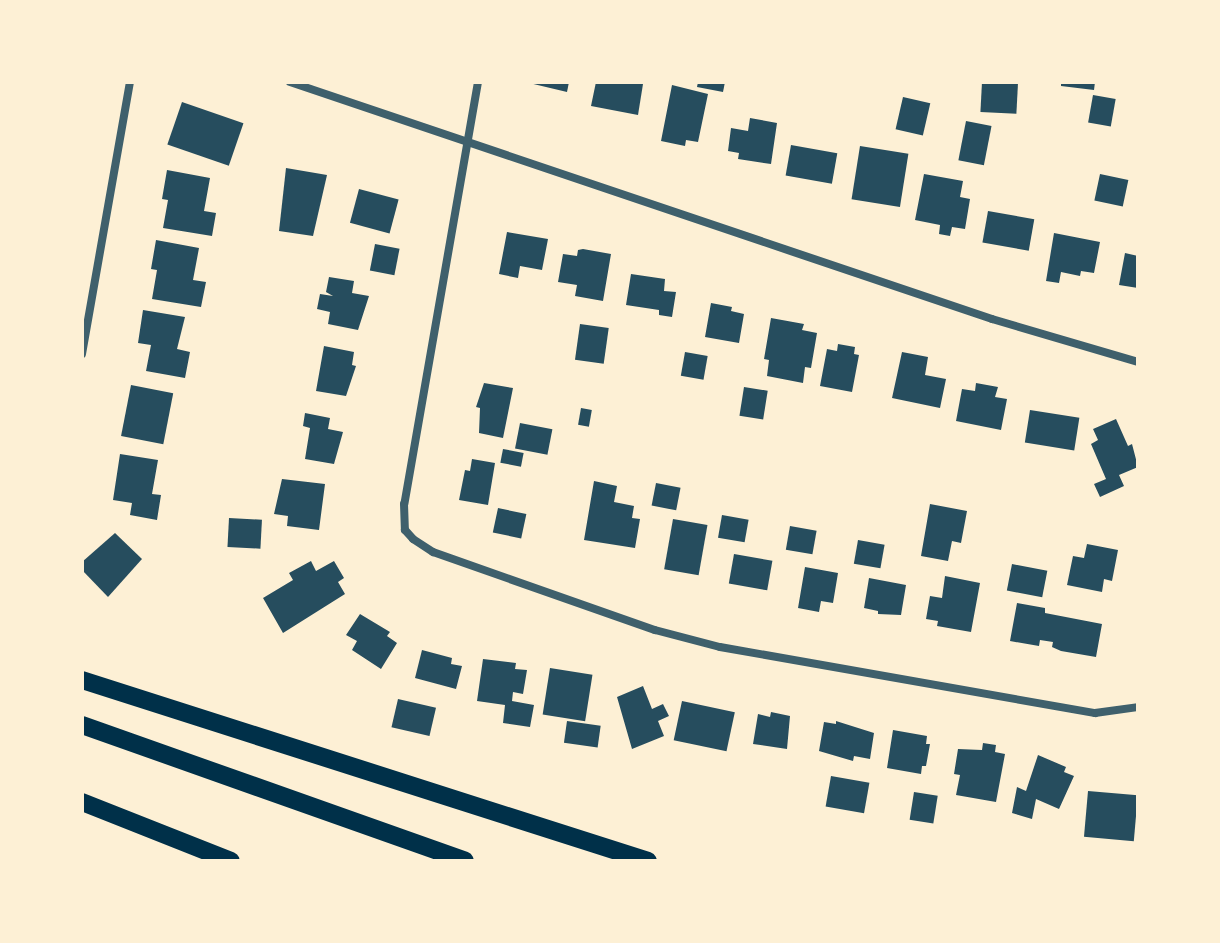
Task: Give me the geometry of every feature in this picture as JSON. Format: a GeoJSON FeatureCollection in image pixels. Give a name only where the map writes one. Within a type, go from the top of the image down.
{"type":"FeatureCollection","features":[{"type":"Feature","properties":{"kind":"highway"},"geometry":{"type":"LineString","coordinates":[[82,680],[648,861]]}},
{"type":"Feature","properties":{"kind":"highway"},"geometry":{"type":"LineString","coordinates":[[82,725],[465,861]]}},
{"type":"Feature","properties":{"kind":"highway"},"geometry":{"type":"LineString","coordinates":[[82,802],[231,861]]}},
{"type":"Feature","properties":{"kind":"street"},"geometry":{"type":"LineString","coordinates":[[82,354],[130,82]]}},
{"type":"Feature","properties":{"kind":"street"},"geometry":{"type":"LineString","coordinates":[[290,82],[1006,324],[1138,362]]}},
{"type":"Feature","properties":{"kind":"street"},"geometry":{"type":"LineString","coordinates":[[478,82],[405,491],[405,530],[433,552],[688,640],[1095,713],[1138,707]]}},
{"type":"Feature","properties":{"kind":"building"},"geometry":{"type":"Polygon","coordinates":[[[525,82],[569,82],[567,92],[525,82]]]}},
{"type":"Feature","properties":{"kind":"building"},"geometry":{"type":"Polygon","coordinates":[[[596,82],[643,84],[638,115],[591,106],[596,82]]]}},
{"type":"Feature","properties":{"kind":"building"},"geometry":{"type":"Polygon","coordinates":[[[698,82],[725,82],[723,92],[697,87],[698,82]]]}},
{"type":"Feature","properties":{"kind":"building"},"geometry":{"type":"Polygon","coordinates":[[[982,82],[1018,84],[1016,114],[980,112],[982,82]]]}},
{"type":"Feature","properties":{"kind":"building"},"geometry":{"type":"Polygon","coordinates":[[[1061,82],[1095,82],[1094,90],[1061,86],[1061,82]]]}},
{"type":"Feature","properties":{"kind":"building"},"geometry":{"type":"Polygon","coordinates":[[[672,85],[708,94],[698,142],[686,140],[685,146],[661,141],[672,85]]]}},
{"type":"Feature","properties":{"kind":"building"},"geometry":{"type":"Polygon","coordinates":[[[1093,95],[1116,99],[1111,127],[1088,123],[1093,95]]]}},
{"type":"Feature","properties":{"kind":"building"},"geometry":{"type":"Polygon","coordinates":[[[903,97],[930,103],[923,135],[896,129],[903,97]]]}},
{"type":"Feature","properties":{"kind":"building"},"geometry":{"type":"Polygon","coordinates":[[[182,102],[243,123],[229,166],[167,145],[182,102]]]}},
{"type":"Feature","properties":{"kind":"building"},"geometry":{"type":"Polygon","coordinates":[[[750,118],[777,123],[771,164],[738,159],[739,153],[728,151],[731,128],[748,131],[750,118]]]}},
{"type":"Feature","properties":{"kind":"building"},"geometry":{"type":"Polygon","coordinates":[[[966,121],[992,126],[984,165],[958,160],[966,121]]]}},
{"type":"Feature","properties":{"kind":"building"},"geometry":{"type":"Polygon","coordinates":[[[791,145],[837,153],[832,184],[786,176],[791,145]]]}},
{"type":"Feature","properties":{"kind":"building"},"geometry":{"type":"Polygon","coordinates":[[[860,146],[908,154],[900,207],[852,199],[860,146]]]}},
{"type":"Feature","properties":{"kind":"building"},"geometry":{"type":"Polygon","coordinates":[[[286,168],[327,175],[313,236],[279,231],[286,168]]]}},
{"type":"Feature","properties":{"kind":"building"},"geometry":{"type":"Polygon","coordinates":[[[167,170],[210,178],[204,211],[216,213],[212,236],[163,228],[168,200],[162,199],[167,170]]]}},
{"type":"Feature","properties":{"kind":"building"},"geometry":{"type":"Polygon","coordinates":[[[924,174],[963,181],[960,197],[970,199],[965,229],[952,227],[950,236],[939,234],[940,225],[915,220],[924,174]]]}},
{"type":"Feature","properties":{"kind":"building"},"geometry":{"type":"Polygon","coordinates":[[[1100,174],[1128,180],[1123,206],[1094,200],[1100,174]]]}},
{"type":"Feature","properties":{"kind":"building"},"geometry":{"type":"Polygon","coordinates":[[[359,189],[399,200],[390,233],[350,223],[359,189]]]}},
{"type":"Feature","properties":{"kind":"building"},"geometry":{"type":"Polygon","coordinates":[[[988,211],[1034,219],[1029,251],[982,243],[988,211]]]}},
{"type":"Feature","properties":{"kind":"building"},"geometry":{"type":"Polygon","coordinates":[[[507,232],[548,239],[542,270],[520,266],[518,278],[499,274],[507,232]]]}},
{"type":"Feature","properties":{"kind":"building"},"geometry":{"type":"Polygon","coordinates":[[[1054,233],[1100,242],[1094,273],[1081,271],[1080,276],[1061,272],[1059,283],[1046,281],[1054,233]]]}},
{"type":"Feature","properties":{"kind":"building"},"geometry":{"type":"Polygon","coordinates":[[[156,240],[199,248],[193,280],[206,282],[201,307],[152,299],[157,270],[151,269],[156,240]]]}},
{"type":"Feature","properties":{"kind":"building"},"geometry":{"type":"Polygon","coordinates":[[[375,244],[400,249],[394,275],[370,271],[375,244]]]}},
{"type":"Feature","properties":{"kind":"building"},"geometry":{"type":"Polygon","coordinates":[[[578,250],[611,254],[603,301],[575,296],[577,285],[558,282],[563,254],[577,256],[578,250]]]}},
{"type":"Feature","properties":{"kind":"building"},"geometry":{"type":"Polygon","coordinates":[[[1125,253],[1138,256],[1138,288],[1119,285],[1125,253]]]}},
{"type":"Feature","properties":{"kind":"building"},"geometry":{"type":"Polygon","coordinates":[[[631,274],[665,279],[664,291],[676,292],[672,317],[659,315],[659,310],[626,305],[631,274]]]}},
{"type":"Feature","properties":{"kind":"building"},"geometry":{"type":"Polygon","coordinates":[[[329,277],[354,281],[352,293],[369,296],[358,330],[328,324],[330,312],[317,309],[320,294],[333,296],[326,292],[329,277]]]}},
{"type":"Feature","properties":{"kind":"building"},"geometry":{"type":"Polygon","coordinates":[[[711,303],[732,307],[731,311],[744,314],[739,343],[705,337],[711,303]]]}},
{"type":"Feature","properties":{"kind":"building"},"geometry":{"type":"Polygon","coordinates":[[[143,310],[185,317],[177,349],[190,352],[185,378],[146,371],[151,345],[138,343],[143,310]]]}},
{"type":"Feature","properties":{"kind":"building"},"geometry":{"type":"Polygon","coordinates":[[[771,318],[804,324],[802,330],[817,333],[811,368],[805,367],[803,383],[767,376],[769,360],[764,359],[771,318]]]}},
{"type":"Feature","properties":{"kind":"building"},"geometry":{"type":"Polygon","coordinates":[[[580,324],[609,328],[604,364],[575,360],[580,324]]]}},
{"type":"Feature","properties":{"kind":"building"},"geometry":{"type":"Polygon","coordinates":[[[838,344],[855,347],[854,354],[859,355],[852,392],[820,386],[827,349],[837,351],[838,344]]]}},
{"type":"Feature","properties":{"kind":"building"},"geometry":{"type":"Polygon","coordinates":[[[324,346],[354,352],[352,365],[356,366],[346,396],[316,391],[324,346]]]}},
{"type":"Feature","properties":{"kind":"building"},"geometry":{"type":"Polygon","coordinates":[[[685,352],[708,356],[703,380],[681,376],[685,352]]]}},
{"type":"Feature","properties":{"kind":"building"},"geometry":{"type":"Polygon","coordinates":[[[902,352],[928,357],[925,375],[946,379],[940,408],[892,398],[902,352]]]}},
{"type":"Feature","properties":{"kind":"building"},"geometry":{"type":"Polygon","coordinates":[[[484,383],[513,388],[503,438],[479,433],[480,408],[476,407],[484,383]]]}},
{"type":"Feature","properties":{"kind":"building"},"geometry":{"type":"Polygon","coordinates":[[[976,383],[998,387],[995,397],[1007,399],[1001,430],[956,421],[962,389],[975,391],[976,383]]]}},
{"type":"Feature","properties":{"kind":"building"},"geometry":{"type":"Polygon","coordinates":[[[131,385],[173,393],[163,444],[121,436],[131,385]]]}},
{"type":"Feature","properties":{"kind":"building"},"geometry":{"type":"Polygon","coordinates":[[[744,387],[768,391],[763,419],[739,416],[744,387]]]}},
{"type":"Feature","properties":{"kind":"building"},"geometry":{"type":"Polygon","coordinates":[[[581,408],[592,410],[589,427],[578,425],[581,408]]]}},
{"type":"Feature","properties":{"kind":"building"},"geometry":{"type":"Polygon","coordinates":[[[1030,410],[1079,418],[1074,450],[1025,443],[1030,410]]]}},
{"type":"Feature","properties":{"kind":"building"},"geometry":{"type":"Polygon","coordinates":[[[305,413],[330,418],[328,429],[343,432],[334,464],[305,459],[310,428],[303,426],[305,413]]]}},
{"type":"Feature","properties":{"kind":"building"},"geometry":{"type":"Polygon","coordinates":[[[1116,419],[1128,446],[1132,444],[1138,467],[1119,475],[1124,486],[1100,497],[1094,484],[1106,479],[1091,444],[1098,440],[1093,429],[1116,419]]]}},
{"type":"Feature","properties":{"kind":"building"},"geometry":{"type":"Polygon","coordinates":[[[520,423],[552,429],[547,455],[515,449],[520,423]]]}},
{"type":"Feature","properties":{"kind":"building"},"geometry":{"type":"Polygon","coordinates":[[[503,449],[524,453],[521,467],[500,463],[503,449]]]}},
{"type":"Feature","properties":{"kind":"building"},"geometry":{"type":"Polygon","coordinates":[[[120,454],[158,460],[152,494],[161,495],[157,520],[130,515],[132,503],[113,500],[120,454]]]}},
{"type":"Feature","properties":{"kind":"building"},"geometry":{"type":"Polygon","coordinates":[[[472,459],[495,463],[488,505],[459,500],[465,470],[470,471],[472,459]]]}},
{"type":"Feature","properties":{"kind":"building"},"geometry":{"type":"Polygon","coordinates":[[[282,479],[325,484],[319,530],[287,526],[288,516],[274,514],[282,479]]]}},
{"type":"Feature","properties":{"kind":"building"},"geometry":{"type":"Polygon","coordinates":[[[594,481],[617,486],[614,502],[634,506],[632,518],[640,519],[635,548],[584,540],[594,481]]]}},
{"type":"Feature","properties":{"kind":"building"},"geometry":{"type":"Polygon","coordinates":[[[656,483],[681,488],[676,510],[652,506],[656,483]]]}},
{"type":"Feature","properties":{"kind":"building"},"geometry":{"type":"Polygon","coordinates":[[[930,504],[967,511],[961,543],[952,541],[948,561],[921,556],[930,504]]]}},
{"type":"Feature","properties":{"kind":"building"},"geometry":{"type":"Polygon","coordinates":[[[498,508],[526,514],[521,538],[493,532],[498,508]]]}},
{"type":"Feature","properties":{"kind":"building"},"geometry":{"type":"Polygon","coordinates":[[[722,515],[749,520],[745,542],[718,538],[722,515]]]}},
{"type":"Feature","properties":{"kind":"building"},"geometry":{"type":"Polygon","coordinates":[[[229,518],[262,520],[260,549],[227,547],[229,518]]]}},
{"type":"Feature","properties":{"kind":"building"},"geometry":{"type":"Polygon","coordinates":[[[673,519],[707,525],[699,575],[664,569],[673,519]]]}},
{"type":"Feature","properties":{"kind":"building"},"geometry":{"type":"Polygon","coordinates":[[[790,526],[817,531],[812,554],[786,550],[790,526]]]}},
{"type":"Feature","properties":{"kind":"building"},"geometry":{"type":"Polygon","coordinates":[[[115,533],[142,559],[108,597],[82,570],[82,562],[115,533]]]}},
{"type":"Feature","properties":{"kind":"building"},"geometry":{"type":"Polygon","coordinates":[[[858,540],[885,545],[880,568],[854,564],[858,540]]]}},
{"type":"Feature","properties":{"kind":"building"},"geometry":{"type":"Polygon","coordinates":[[[1087,544],[1118,550],[1112,581],[1104,579],[1102,592],[1067,585],[1073,556],[1084,558],[1087,544]]]}},
{"type":"Feature","properties":{"kind":"building"},"geometry":{"type":"Polygon","coordinates":[[[734,554],[772,561],[767,590],[729,584],[734,554]]]}},
{"type":"Feature","properties":{"kind":"building"},"geometry":{"type":"Polygon","coordinates":[[[311,561],[316,571],[334,561],[344,578],[338,582],[345,594],[283,633],[263,598],[293,580],[289,573],[311,561]]]}},
{"type":"Feature","properties":{"kind":"building"},"geometry":{"type":"Polygon","coordinates":[[[1012,564],[1047,571],[1042,597],[1007,591],[1012,564]]]}},
{"type":"Feature","properties":{"kind":"building"},"geometry":{"type":"Polygon","coordinates":[[[805,567],[838,573],[833,603],[821,601],[819,612],[798,608],[805,567]]]}},
{"type":"Feature","properties":{"kind":"building"},"geometry":{"type":"Polygon","coordinates":[[[945,576],[980,583],[971,632],[937,626],[938,621],[926,619],[930,596],[942,598],[945,576]]]}},
{"type":"Feature","properties":{"kind":"building"},"geometry":{"type":"Polygon","coordinates":[[[869,578],[906,585],[901,615],[878,614],[878,611],[864,608],[869,578]]]}},
{"type":"Feature","properties":{"kind":"building"},"geometry":{"type":"Polygon","coordinates":[[[1017,603],[1045,608],[1045,613],[1102,624],[1096,657],[1061,651],[1052,647],[1053,642],[1040,640],[1039,646],[1010,641],[1017,603]]]}},
{"type":"Feature","properties":{"kind":"building"},"geometry":{"type":"Polygon","coordinates":[[[360,614],[390,632],[387,636],[397,643],[381,669],[352,650],[357,641],[346,635],[360,614]]]}},
{"type":"Feature","properties":{"kind":"building"},"geometry":{"type":"Polygon","coordinates":[[[422,650],[452,658],[451,664],[462,666],[456,689],[415,678],[422,650]]]}},
{"type":"Feature","properties":{"kind":"building"},"geometry":{"type":"Polygon","coordinates":[[[483,659],[516,663],[515,669],[527,670],[523,694],[513,692],[512,701],[534,705],[530,727],[503,723],[505,705],[477,701],[483,659]]]}},
{"type":"Feature","properties":{"kind":"building"},"geometry":{"type":"Polygon","coordinates":[[[550,668],[592,675],[585,721],[543,714],[550,668]]]}},
{"type":"Feature","properties":{"kind":"building"},"geometry":{"type":"Polygon","coordinates":[[[643,686],[652,709],[663,704],[669,716],[658,721],[664,736],[632,749],[617,697],[643,686]]]}},
{"type":"Feature","properties":{"kind":"building"},"geometry":{"type":"Polygon","coordinates":[[[398,699],[436,708],[429,736],[391,727],[398,699]]]}},
{"type":"Feature","properties":{"kind":"building"},"geometry":{"type":"Polygon","coordinates":[[[682,701],[735,712],[727,751],[674,740],[682,701]]]}},
{"type":"Feature","properties":{"kind":"building"},"geometry":{"type":"Polygon","coordinates":[[[771,712],[790,716],[787,749],[753,744],[758,714],[770,717],[771,712]]]}},
{"type":"Feature","properties":{"kind":"building"},"geometry":{"type":"Polygon","coordinates":[[[567,721],[601,726],[598,748],[564,743],[567,721]]]}},
{"type":"Feature","properties":{"kind":"building"},"geometry":{"type":"Polygon","coordinates":[[[836,721],[874,733],[870,759],[854,756],[853,761],[819,751],[824,722],[836,724],[836,721]]]}},
{"type":"Feature","properties":{"kind":"building"},"geometry":{"type":"Polygon","coordinates":[[[893,730],[927,736],[926,744],[930,744],[926,766],[922,766],[921,774],[887,768],[893,730]]]}},
{"type":"Feature","properties":{"kind":"building"},"geometry":{"type":"Polygon","coordinates":[[[983,743],[996,745],[995,752],[1005,754],[996,802],[956,795],[960,775],[954,774],[958,749],[982,750],[983,743]]]}},
{"type":"Feature","properties":{"kind":"building"},"geometry":{"type":"Polygon","coordinates":[[[1038,755],[1066,767],[1064,772],[1074,776],[1059,809],[1036,799],[1032,819],[1012,813],[1017,787],[1026,791],[1038,755]]]}},
{"type":"Feature","properties":{"kind":"building"},"geometry":{"type":"Polygon","coordinates":[[[831,776],[869,783],[864,813],[826,807],[831,776]]]}},
{"type":"Feature","properties":{"kind":"building"},"geometry":{"type":"Polygon","coordinates":[[[1088,791],[1138,795],[1134,841],[1084,837],[1088,791]]]}},
{"type":"Feature","properties":{"kind":"building"},"geometry":{"type":"Polygon","coordinates":[[[914,792],[938,796],[933,823],[910,820],[914,792]]]}}]}
